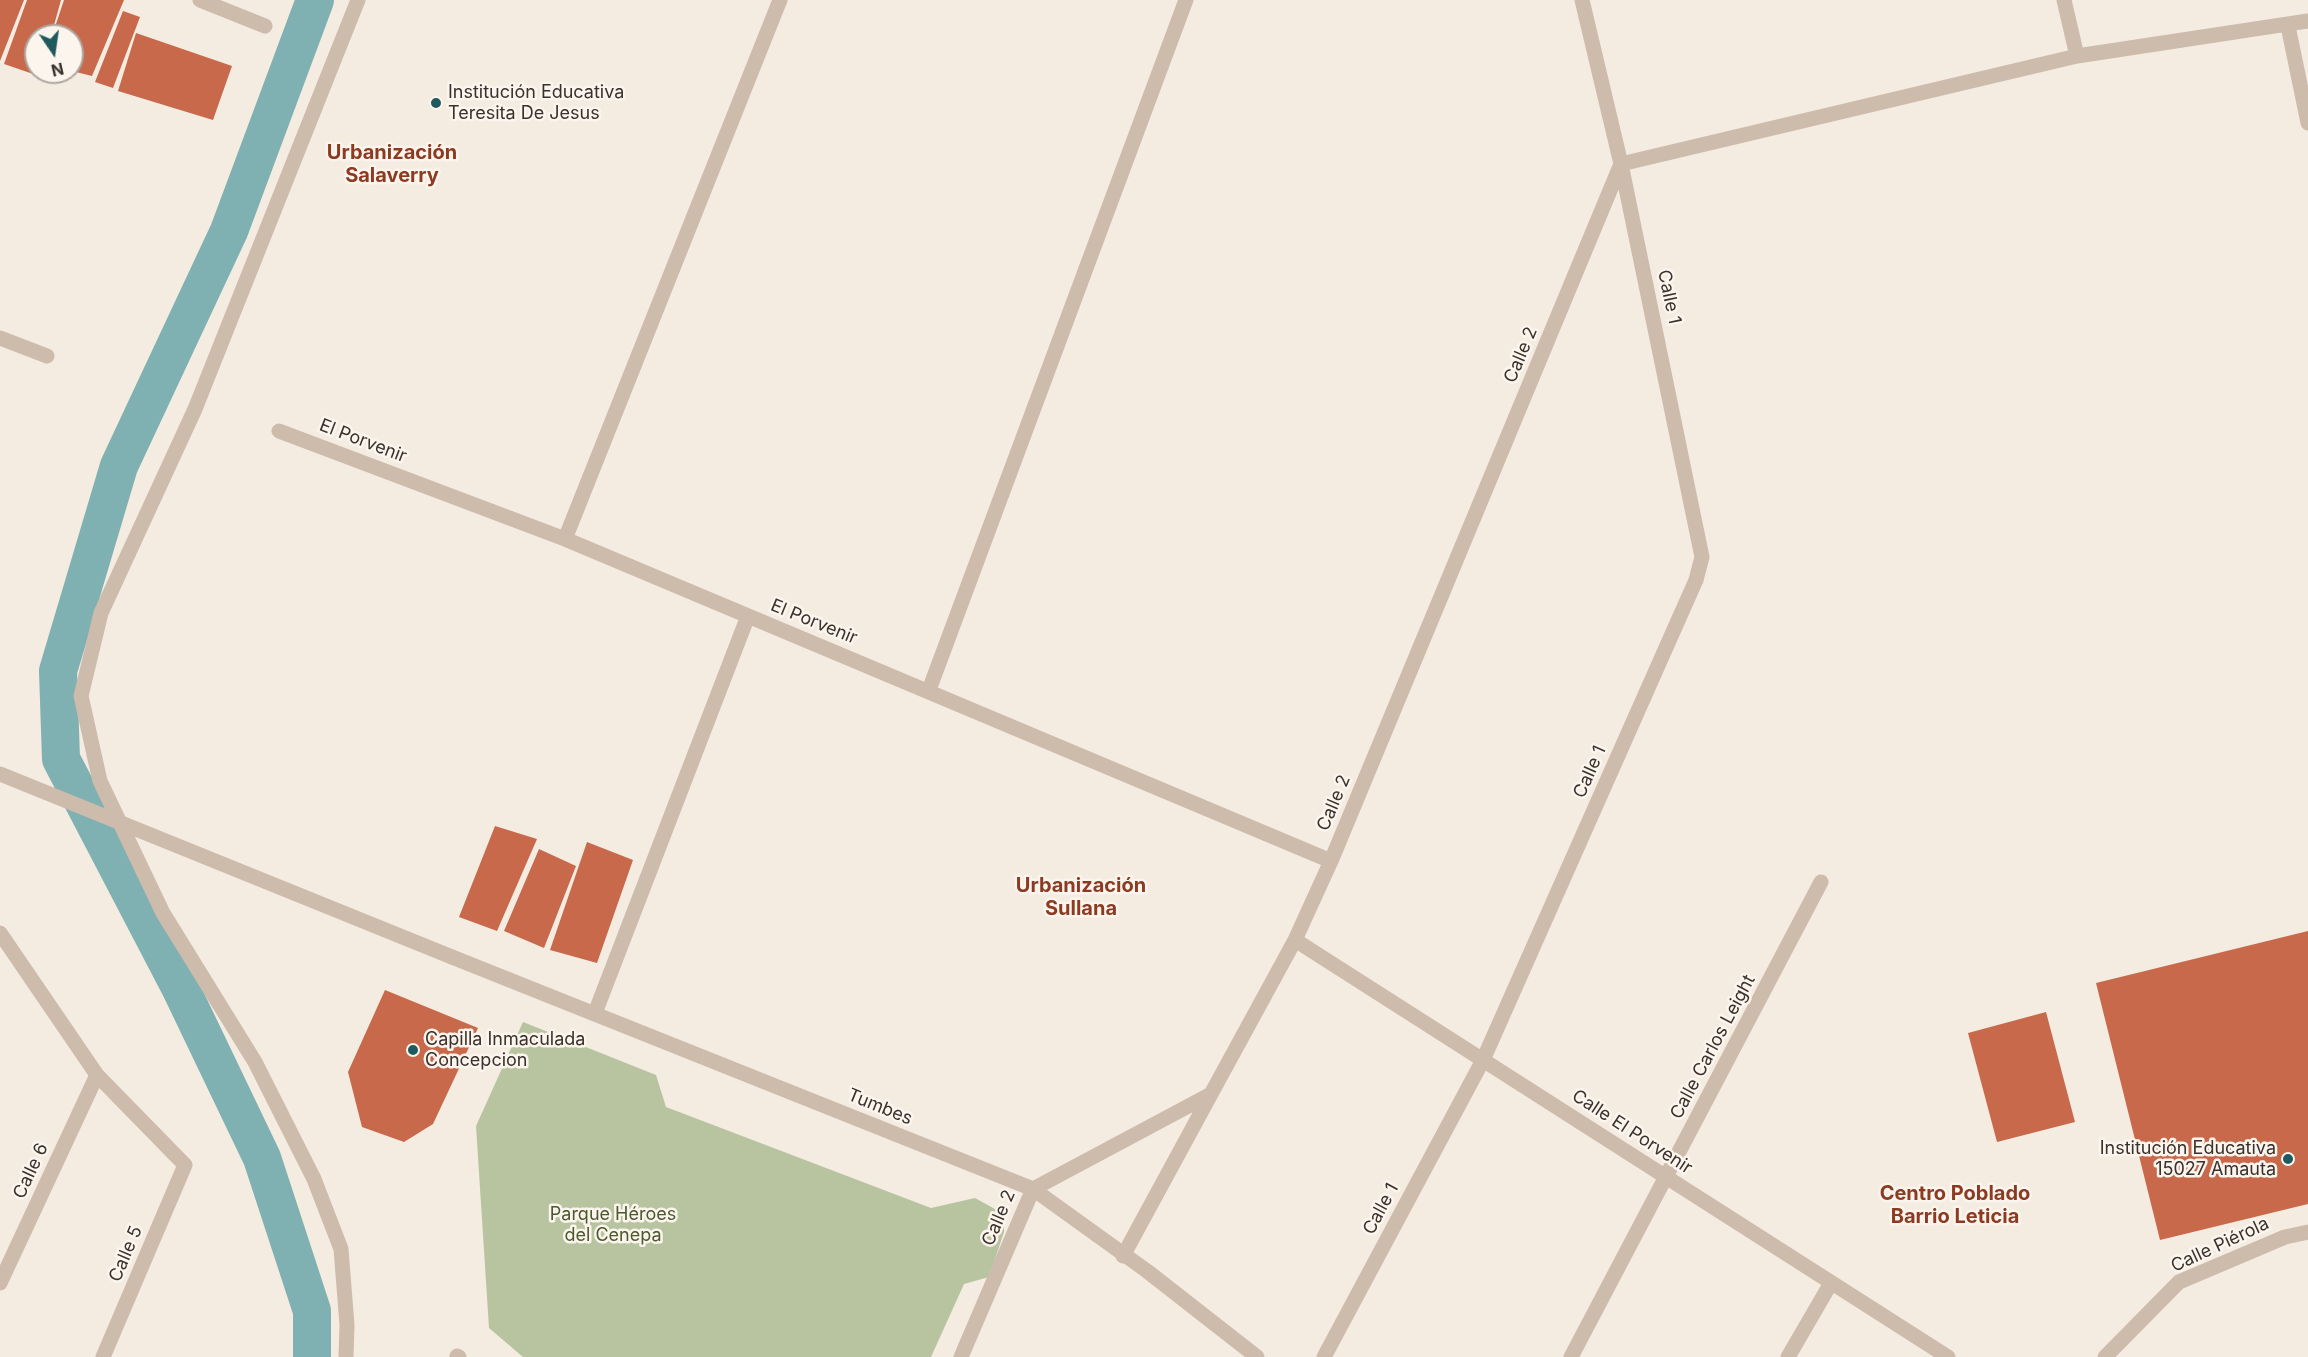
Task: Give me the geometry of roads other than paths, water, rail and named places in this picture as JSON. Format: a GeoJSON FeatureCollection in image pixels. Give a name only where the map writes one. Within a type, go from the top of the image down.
{"type":"FeatureCollection","features":[{"type":"Feature","properties":{"kind":"street"},"geometry":{"type":"LineString","coordinates":[[200,0],[266,26]]}},
{"type":"Feature","properties":{"kind":"street"},"geometry":{"type":"LineString","coordinates":[[346,1357],[347,1325],[341,1249],[314,1179],[255,1062],[163,913],[100,781],[81,696],[101,613],[195,409],[358,0]]}},
{"type":"Feature","properties":{"kind":"street"},"geometry":{"type":"LineString","coordinates":[[565,539],[780,0]]}},
{"type":"Feature","properties":{"kind":"street"},"geometry":{"type":"LineString","coordinates":[[929,690],[1186,0]]}},
{"type":"Feature","properties":{"kind":"street","name":"Calle 1"},"geometry":{"type":"LineString","coordinates":[[1324,1357],[1483,1060],[1696,580],[1702,556],[1622,164],[1582,0]]}},
{"type":"Feature","properties":{"kind":"street"},"geometry":{"type":"LineString","coordinates":[[2064,0],[2077,56]]}},
{"type":"Feature","properties":{"kind":"street"},"geometry":{"type":"LineString","coordinates":[[1622,164],[2077,56],[2288,26],[2308,21]]}},
{"type":"Feature","properties":{"kind":"street"},"geometry":{"type":"LineString","coordinates":[[2288,26],[2308,123]]}},
{"type":"Feature","properties":{"kind":"street","name":"Calle 2"},"geometry":{"type":"LineString","coordinates":[[961,1357],[1033,1189],[1211,1094],[1295,940],[1331,861],[1622,164]]}},
{"type":"Feature","properties":{"kind":"street"},"geometry":{"type":"LineString","coordinates":[[0,338],[47,356]]}},
{"type":"Feature","properties":{"kind":"street","name":"El Porvenir"},"geometry":{"type":"LineString","coordinates":[[279,430],[565,539],[929,690],[1331,861]]}},
{"type":"Feature","properties":{"kind":"street"},"geometry":{"type":"LineString","coordinates":[[595,1014],[748,616]]}},
{"type":"Feature","properties":{"kind":"street","name":"Tumbes"},"geometry":{"type":"LineString","coordinates":[[0,774],[1033,1189],[1123,1256],[1147,1271],[1257,1357]]}},
{"type":"Feature","properties":{"kind":"street","name":"Calle Carlos Leight"},"geometry":{"type":"LineString","coordinates":[[1571,1357],[1821,882]]}},
{"type":"Feature","properties":{"kind":"street"},"geometry":{"type":"LineString","coordinates":[[0,933],[97,1075]]}},
{"type":"Feature","properties":{"kind":"street","name":"Calle El Porvenir"},"geometry":{"type":"LineString","coordinates":[[1295,940],[1948,1357]]}},
{"type":"Feature","properties":{"kind":"street","name":"Calle 5"},"geometry":{"type":"LineString","coordinates":[[97,1075],[184,1165],[103,1357]]}},
{"type":"Feature","properties":{"kind":"street","name":"Calle 6"},"geometry":{"type":"LineString","coordinates":[[0,1283],[97,1075]]}},
{"type":"Feature","properties":{"kind":"street"},"geometry":{"type":"LineString","coordinates":[[1123,1256],[1211,1094]]}},
{"type":"Feature","properties":{"kind":"street","name":"Calle Piérola"},"geometry":{"type":"LineString","coordinates":[[2105,1357],[2179,1282],[2285,1237],[2308,1232]]}},
{"type":"Feature","properties":{"kind":"street"},"geometry":{"type":"LineString","coordinates":[[1788,1357],[1831,1282]]}},
{"type":"Feature","properties":{"kind":"waterway"},"geometry":{"type":"LineString","coordinates":[[312,1357],[312,1311],[262,1158],[181,989],[61,759],[58,671],[119,466],[229,231],[315,0]]}},
{"type":"Feature","properties":{"kind":"place","name":"Institución Educativa Teresita De Jesus"},"geometry":{"type":"Point","coordinates":[436,103]}},
{"type":"Feature","properties":{"kind":"place","name":"Capilla Inmaculada Concepcion"},"geometry":{"type":"Point","coordinates":[413,1050]}},
{"type":"Feature","properties":{"kind":"place","name":"Institución Educativa 15027 Amauta"},"geometry":{"type":"Point","coordinates":[2288,1159]}},
{"type":"Feature","properties":{"kind":"district","name":"Urbanización Salaverry"},"geometry":{"type":"Point","coordinates":[392,164]}},
{"type":"Feature","properties":{"kind":"district","name":"Urbanización Sullana"},"geometry":{"type":"Point","coordinates":[1081,898]}},
{"type":"Feature","properties":{"kind":"district","name":"Centro Poblado Barrio Leticia"},"geometry":{"type":"Point","coordinates":[1955,1206]}},
{"type":"Feature","properties":{"kind":"park label","name":"Parque Héroes del Cenepa"},"geometry":{"type":"Point","coordinates":[613,1225]}}]}
